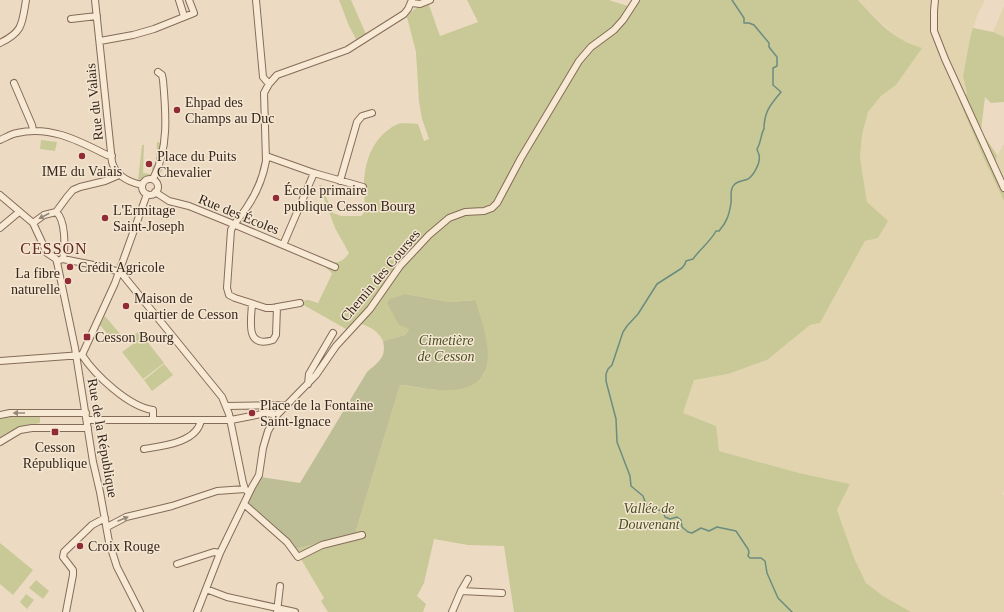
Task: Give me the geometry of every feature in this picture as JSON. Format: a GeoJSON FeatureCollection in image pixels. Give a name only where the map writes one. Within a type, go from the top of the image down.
{"type":"FeatureCollection","features":[{"type":"Feature","properties":{"kind":"street"},"geometry":{"type":"LineString","coordinates":[[0,43],[13,37],[18,32],[22,23],[26,0]]}},
{"type":"Feature","properties":{"kind":"street","name":"Rue du Valais"},"geometry":{"type":"LineString","coordinates":[[95,0],[112,156],[114,167],[119,175]]}},
{"type":"Feature","properties":{"kind":"street"},"geometry":{"type":"LineString","coordinates":[[179,0],[184,16]]}},
{"type":"Feature","properties":{"kind":"street"},"geometry":{"type":"LineString","coordinates":[[100,41],[133,36],[194,12],[189,0]]}},
{"type":"Feature","properties":{"kind":"street"},"geometry":{"type":"LineString","coordinates":[[256,0],[263,77],[269,84]]}},
{"type":"Feature","properties":{"kind":"street"},"geometry":{"type":"LineString","coordinates":[[300,303],[266,308],[234,298],[229,294],[226,288],[231,230],[248,206],[264,170],[266,157],[264,93],[269,84],[282,72],[347,50],[398,18],[408,9],[412,1],[420,4],[430,0]]}},
{"type":"Feature","properties":{"kind":"street","name":"Chemin des Courses"},"geometry":{"type":"LineString","coordinates":[[197,612],[220,553],[244,504],[247,491],[259,474],[266,436],[277,415],[316,375],[336,346],[370,309],[400,266],[429,235],[448,218],[465,212],[484,211],[492,208],[497,203],[521,158],[579,61],[591,47],[614,30],[623,20],[636,0]]}},
{"type":"Feature","properties":{"kind":"street"},"geometry":{"type":"LineString","coordinates":[[935,0],[934,31],[945,59],[1004,188]]}},
{"type":"Feature","properties":{"kind":"street"},"geometry":{"type":"LineString","coordinates":[[71,19],[97,16]]}},
{"type":"Feature","properties":{"kind":"street"},"geometry":{"type":"LineString","coordinates":[[153,179],[161,160],[165,140],[166,117],[164,85],[162,75],[158,72]]}},
{"type":"Feature","properties":{"kind":"street"},"geometry":{"type":"LineString","coordinates":[[14,83],[33,130]]}},
{"type":"Feature","properties":{"kind":"street"},"geometry":{"type":"LineString","coordinates":[[340,181],[357,122],[362,116],[372,113]]}},
{"type":"Feature","properties":{"kind":"street"},"geometry":{"type":"LineString","coordinates":[[0,140],[16,133],[33,130],[65,136],[112,156]]}},
{"type":"Feature","properties":{"kind":"street"},"geometry":{"type":"LineString","coordinates":[[266,157],[363,187]]}},
{"type":"Feature","properties":{"kind":"street","name":"Rue des Écoles"},"geometry":{"type":"LineString","coordinates":[[155,192],[169,201],[189,206],[283,245],[314,173]]}},
{"type":"Feature","properties":{"kind":"street"},"geometry":{"type":"LineString","coordinates":[[33,223],[44,215],[56,212],[66,196],[73,190],[80,187],[106,181],[119,175],[128,181],[142,185]]}},
{"type":"Feature","properties":{"kind":"street"},"geometry":{"type":"LineString","coordinates":[[147,194],[143,191],[142,185],[146,180],[153,179]]}},
{"type":"Feature","properties":{"kind":"street"},"geometry":{"type":"LineString","coordinates":[[147,194],[155,192],[157,185],[153,179]]}},
{"type":"Feature","properties":{"kind":"street"},"geometry":{"type":"LineString","coordinates":[[79,355],[119,272],[147,194]]}},
{"type":"Feature","properties":{"kind":"street"},"geometry":{"type":"LineString","coordinates":[[0,195],[33,223],[47,253],[56,259],[119,272],[134,288],[227,406],[238,459],[247,491],[217,491],[172,506],[126,517],[106,527]]}},
{"type":"Feature","properties":{"kind":"street"},"geometry":{"type":"LineString","coordinates":[[0,228],[19,212]]}},
{"type":"Feature","properties":{"kind":"street","name":"Rue de la République"},"geometry":{"type":"LineString","coordinates":[[56,212],[60,215],[63,222],[64,253],[60,260],[79,355],[93,462],[106,527],[113,557],[140,612]]}},
{"type":"Feature","properties":{"kind":"street"},"geometry":{"type":"LineString","coordinates":[[283,245],[335,267]]}},
{"type":"Feature","properties":{"kind":"street"},"geometry":{"type":"LineString","coordinates":[[252,304],[251,333],[254,338],[259,341],[268,342],[273,340],[276,335],[277,307]]}},
{"type":"Feature","properties":{"kind":"street"},"geometry":{"type":"LineString","coordinates":[[308,384],[309,374],[333,333]]}},
{"type":"Feature","properties":{"kind":"street"},"geometry":{"type":"LineString","coordinates":[[0,361],[79,355],[125,398],[140,407],[153,410],[153,419]]}},
{"type":"Feature","properties":{"kind":"street"},"geometry":{"type":"LineString","coordinates":[[227,406],[287,405]]}},
{"type":"Feature","properties":{"kind":"street"},"geometry":{"type":"LineString","coordinates":[[0,415],[10,413],[86,414]]}},
{"type":"Feature","properties":{"kind":"street"},"geometry":{"type":"LineString","coordinates":[[42,427],[43,413]]}},
{"type":"Feature","properties":{"kind":"street"},"geometry":{"type":"LineString","coordinates":[[87,420],[231,420],[267,413],[277,415]]}},
{"type":"Feature","properties":{"kind":"street"},"geometry":{"type":"LineString","coordinates":[[144,449],[182,441],[197,429],[200,425],[200,420]]}},
{"type":"Feature","properties":{"kind":"street"},"geometry":{"type":"LineString","coordinates":[[0,442],[20,430],[42,427],[88,428]]}},
{"type":"Feature","properties":{"kind":"street"},"geometry":{"type":"LineString","coordinates":[[244,504],[287,542],[298,557],[322,545],[362,535]]}},
{"type":"Feature","properties":{"kind":"street"},"geometry":{"type":"LineString","coordinates":[[66,612],[73,570],[63,557],[64,552],[92,525],[105,518]]}},
{"type":"Feature","properties":{"kind":"street"},"geometry":{"type":"LineString","coordinates":[[177,564],[214,552],[220,553]]}},
{"type":"Feature","properties":{"kind":"street"},"geometry":{"type":"LineString","coordinates":[[452,612],[468,578]]}},
{"type":"Feature","properties":{"kind":"street"},"geometry":{"type":"LineString","coordinates":[[277,610],[280,586]]}},
{"type":"Feature","properties":{"kind":"street"},"geometry":{"type":"LineString","coordinates":[[206,590],[277,610],[295,612]]}},
{"type":"Feature","properties":{"kind":"street"},"geometry":{"type":"LineString","coordinates":[[461,591],[502,593]]}},
{"type":"Feature","properties":{"kind":"shaded area"},"geometry":{"type":"Polygon","coordinates":[[[858,0],[985,0],[977,16],[970,38],[963,76],[967,93],[960,103],[1004,201],[1004,491],[1002,494],[1004,495],[1004,612],[911,612],[883,596],[866,583],[854,558],[837,510],[850,484],[799,473],[719,451],[683,413],[694,380],[728,374],[767,360],[810,325],[820,323],[865,241],[878,238],[887,221],[867,202],[860,158],[862,135],[868,112],[881,96],[896,85],[910,44],[898,38],[858,0]]]}},
{"type":"Feature","properties":{"kind":"shaded area"},"geometry":{"type":"Polygon","coordinates":[[[1004,6],[1004,37],[993,32],[1004,6]]]}},
{"type":"Feature","properties":{"kind":"shaded area"},"geometry":{"type":"Polygon","coordinates":[[[1004,144],[1004,180],[996,161],[997,155],[1004,144]]]}},
{"type":"Feature","properties":{"kind":"green space"},"geometry":{"type":"Polygon","coordinates":[[[339,0],[351,0],[366,34],[356,39],[349,26],[339,0]]]}},
{"type":"Feature","properties":{"kind":"green space","name":"Vallée de Douvenant"},"geometry":{"type":"Polygon","coordinates":[[[467,0],[609,0],[634,8],[638,0],[858,0],[894,35],[912,45],[922,48],[896,85],[881,96],[868,112],[862,135],[860,158],[867,202],[888,221],[878,238],[865,241],[820,323],[810,325],[767,360],[728,374],[694,380],[683,413],[716,426],[719,451],[799,473],[850,484],[837,510],[854,558],[866,583],[883,596],[911,612],[514,612],[504,546],[468,545],[434,539],[424,583],[417,596],[426,604],[423,612],[328,612],[321,601],[324,598],[295,549],[355,534],[400,385],[436,390],[473,384],[484,374],[474,300],[450,302],[406,294],[409,329],[405,335],[383,341],[377,332],[369,327],[362,324],[353,333],[302,304],[305,300],[318,303],[332,274],[326,268],[328,262],[334,263],[340,261],[349,253],[335,228],[319,185],[321,185],[333,213],[341,216],[361,216],[365,210],[364,176],[368,160],[374,146],[383,134],[398,124],[418,124],[424,141],[429,139],[422,119],[419,102],[416,52],[407,17],[416,8],[429,5],[440,36],[478,22],[467,0]]]}},
{"type":"Feature","properties":{"kind":"green space"},"geometry":{"type":"Polygon","coordinates":[[[973,28],[993,32],[1004,37],[1004,102],[991,103],[985,97],[981,131],[997,155],[996,161],[1004,180],[1004,201],[960,103],[967,93],[963,76],[973,28]]]}},
{"type":"Feature","properties":{"kind":"green space"},"geometry":{"type":"Polygon","coordinates":[[[41,140],[57,142],[55,151],[40,149],[41,140]]]}},
{"type":"Feature","properties":{"kind":"green space"},"geometry":{"type":"Polygon","coordinates":[[[157,142],[162,143],[155,172],[152,171],[152,165],[156,165],[157,142]]]}},
{"type":"Feature","properties":{"kind":"green space"},"geometry":{"type":"Polygon","coordinates":[[[142,145],[144,145],[143,173],[150,175],[138,180],[142,145]]]}},
{"type":"Feature","properties":{"kind":"green space","name":"Cimetière de Cesson"},"geometry":{"type":"Polygon","coordinates":[[[406,294],[450,302],[475,300],[485,333],[487,349],[487,363],[483,375],[474,384],[459,389],[437,390],[400,385],[355,534],[295,549],[247,505],[261,477],[300,483],[367,372],[383,356],[383,341],[405,335],[409,329],[399,325],[387,303],[390,299],[406,294]]]}},
{"type":"Feature","properties":{"kind":"green space"},"geometry":{"type":"Polygon","coordinates":[[[105,316],[121,335],[113,341],[100,325],[105,316]]]}},
{"type":"Feature","properties":{"kind":"green space"},"geometry":{"type":"Polygon","coordinates":[[[139,331],[164,363],[143,379],[122,352],[133,344],[129,339],[139,331]]]}},
{"type":"Feature","properties":{"kind":"green space"},"geometry":{"type":"Polygon","coordinates":[[[164,364],[173,375],[152,391],[144,380],[164,364]]]}},
{"type":"Feature","properties":{"kind":"green space"},"geometry":{"type":"Polygon","coordinates":[[[22,416],[40,417],[40,423],[16,428],[0,437],[0,418],[22,416]]]}},
{"type":"Feature","properties":{"kind":"green space"},"geometry":{"type":"Polygon","coordinates":[[[0,543],[33,570],[13,595],[0,584],[0,543]]]}},
{"type":"Feature","properties":{"kind":"green space"},"geometry":{"type":"Polygon","coordinates":[[[36,580],[49,591],[43,599],[29,588],[36,580]]]}},
{"type":"Feature","properties":{"kind":"green space"},"geometry":{"type":"Polygon","coordinates":[[[26,594],[34,600],[27,609],[20,602],[26,594]]]}},
{"type":"Feature","properties":{"kind":"waterway"},"geometry":{"type":"LineString","coordinates":[[732,0],[744,18],[744,23],[754,25],[769,43],[769,47],[777,57],[777,66],[773,68],[773,85],[781,92],[766,113],[764,129],[757,149],[759,154],[758,165],[748,179],[737,183],[732,187],[729,211],[722,228],[719,231],[716,231],[711,239],[693,259],[686,261],[682,268],[657,284],[638,314],[627,326],[623,332],[612,365],[606,374],[606,381],[616,419],[617,442],[630,476],[631,486],[643,496],[648,510],[652,512],[659,510],[663,512],[665,517],[670,519],[677,517],[681,520],[682,527],[688,532],[692,533],[701,528],[709,531],[717,527],[736,531],[748,549],[748,556],[750,558],[761,558],[765,561],[767,573],[778,598],[792,612]]}},
{"type":"Feature","properties":{"kind":"place","name":"Ehpad des Champs au Duc"},"geometry":{"type":"Point","coordinates":[177,110]}},
{"type":"Feature","properties":{"kind":"place","name":"IME du Valais"},"geometry":{"type":"Point","coordinates":[82,156]}},
{"type":"Feature","properties":{"kind":"place","name":"Place du Puits Chevalier"},"geometry":{"type":"Point","coordinates":[149,164]}},
{"type":"Feature","properties":{"kind":"place","name":"École primaire publique Cesson Bourg"},"geometry":{"type":"Point","coordinates":[276,198]}},
{"type":"Feature","properties":{"kind":"place","name":"L'Ermitage Saint-Joseph"},"geometry":{"type":"Point","coordinates":[105,218]}},
{"type":"Feature","properties":{"kind":"place","name":"Crédit Agricole"},"geometry":{"type":"Point","coordinates":[70,267]}},
{"type":"Feature","properties":{"kind":"place","name":"La fibre naturelle"},"geometry":{"type":"Point","coordinates":[68,281]}},
{"type":"Feature","properties":{"kind":"place","name":"Maison de quartier de Cesson"},"geometry":{"type":"Point","coordinates":[126,306]}},
{"type":"Feature","properties":{"kind":"place","name":"Cesson Bourg"},"geometry":{"type":"Point","coordinates":[87,337]}},
{"type":"Feature","properties":{"kind":"place","name":"Place de la Fontaine Saint-Ignace"},"geometry":{"type":"Point","coordinates":[252,413]}},
{"type":"Feature","properties":{"kind":"place","name":"Cesson République"},"geometry":{"type":"Point","coordinates":[55,432]}},
{"type":"Feature","properties":{"kind":"place","name":"Croix Rouge"},"geometry":{"type":"Point","coordinates":[80,546]}},
{"type":"Feature","properties":{"kind":"district","name":"CESSON"},"geometry":{"type":"Point","coordinates":[54,248]}}]}
